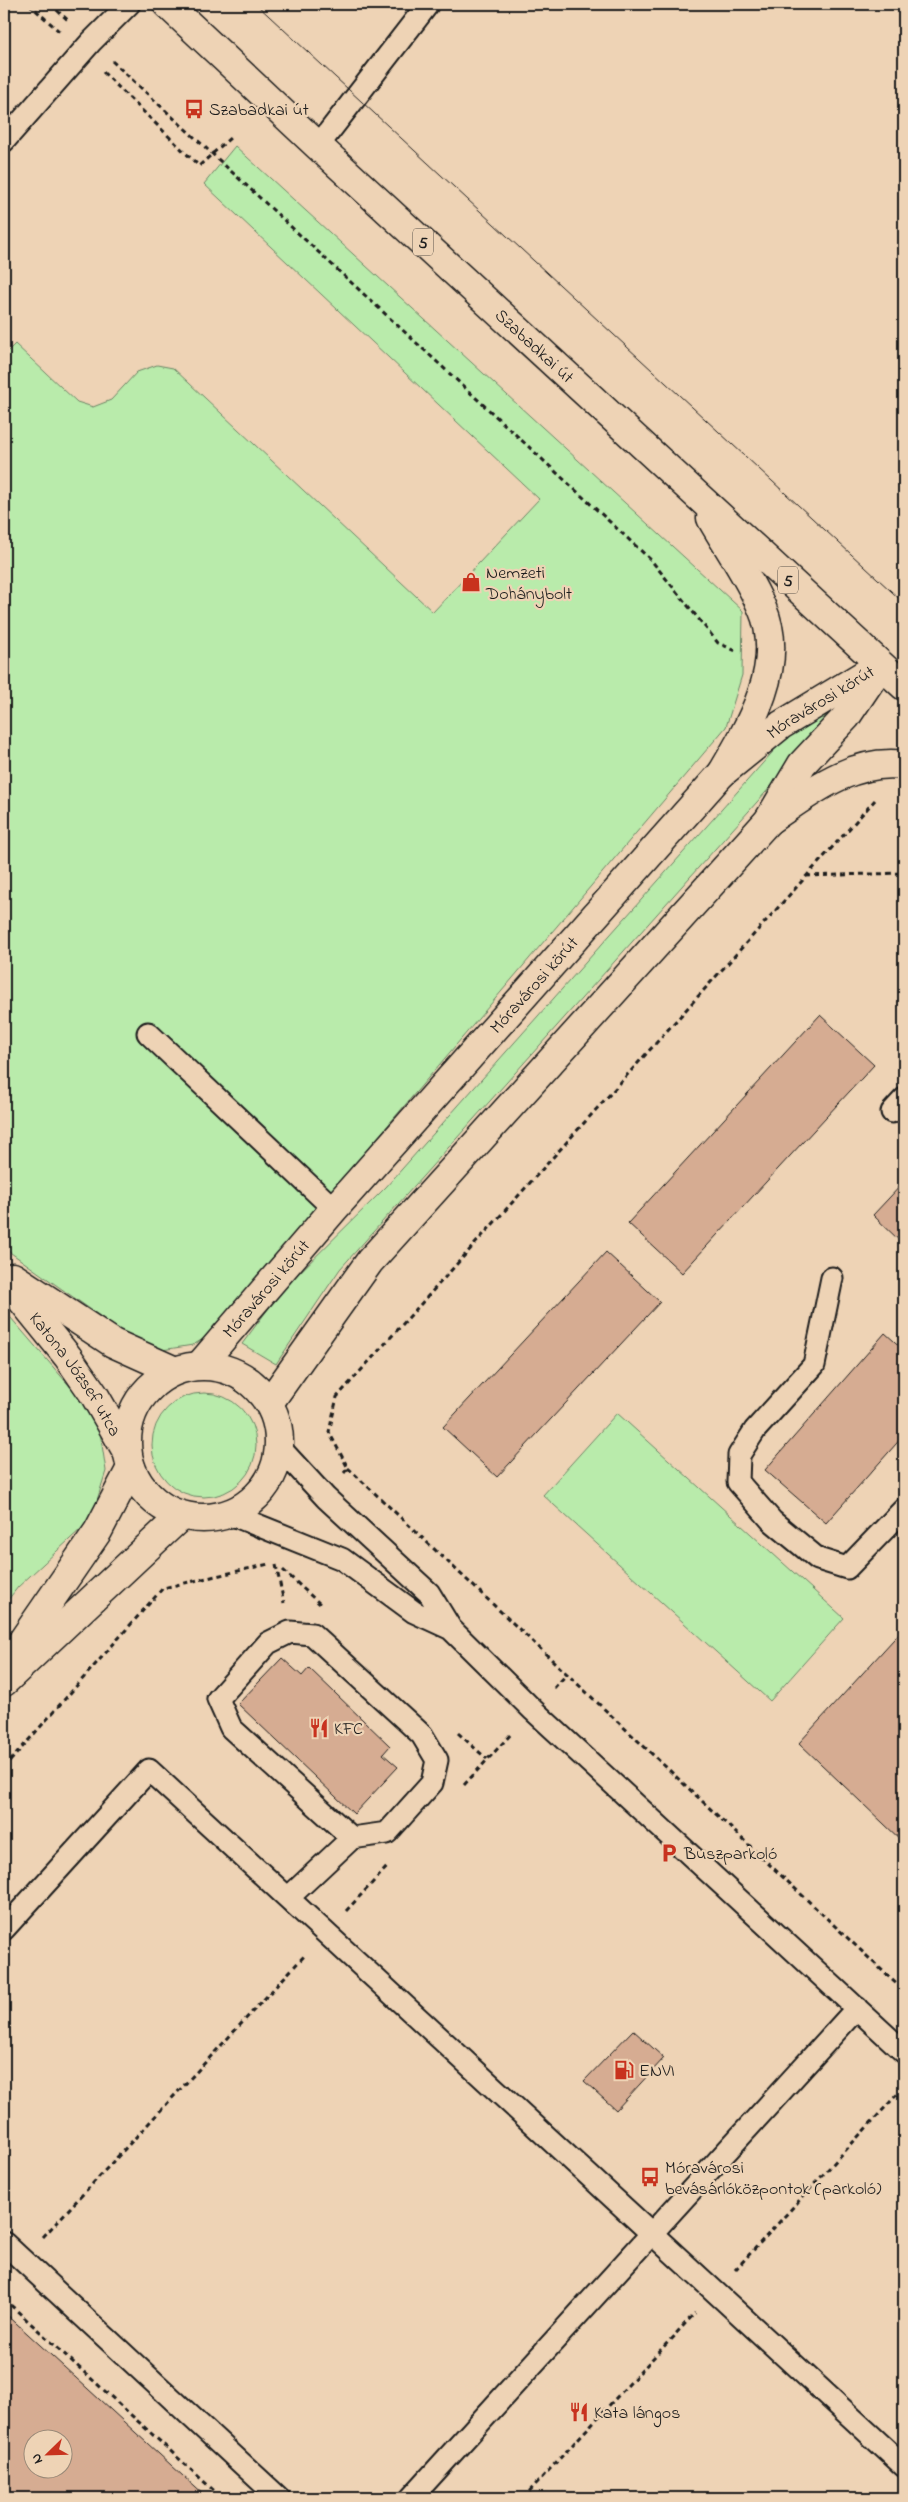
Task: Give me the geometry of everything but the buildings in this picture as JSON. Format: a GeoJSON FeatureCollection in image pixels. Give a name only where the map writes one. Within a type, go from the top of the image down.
{"type":"FeatureCollection","features":[{"type":"Feature","properties":{"kind":"main road","name":"Szabadkai út"},"geometry":{"type":"LineString","coordinates":[[167,4],[318,146],[697,493],[904,686]]}},
{"type":"Feature","properties":{"kind":"main road"},"geometry":{"type":"LineString","coordinates":[[697,493],[763,609],[770,651],[769,665],[758,705],[746,731],[722,773]]}},
{"type":"Feature","properties":{"kind":"main road","name":"Móravárosi körút"},"geometry":{"type":"LineString","coordinates":[[200,1364],[334,1209],[722,773],[781,725],[880,665]]}},
{"type":"Feature","properties":{"kind":"main road","name":"Móravárosi körút"},"geometry":{"type":"LineString","coordinates":[[269,1402],[370,1261],[768,821],[802,764],[846,716],[880,665]]}},
{"type":"Feature","properties":{"kind":"main road"},"geometry":{"type":"LineString","coordinates":[[768,821],[816,787],[841,775],[878,765],[904,766]]}},
{"type":"Feature","properties":{"kind":"main road","name":"Katona József utca"},"geometry":{"type":"LineString","coordinates":[[4,1271],[113,1343],[173,1370]]}},
{"type":"Feature","properties":{"kind":"main road","name":"Katona József utca"},"geometry":{"type":"LineString","coordinates":[[4,1278],[68,1357],[95,1396],[129,1459]]}},
{"type":"Feature","properties":{"kind":"main road"},"geometry":{"type":"LineString","coordinates":[[4,1669],[98,1531],[129,1459],[130,1417],[146,1389],[173,1370],[200,1364],[228,1369],[251,1382],[269,1402],[278,1425],[280,1448],[272,1476],[255,1499],[230,1514],[206,1519],[181,1516],[160,1506],[142,1489],[129,1459]]}},
{"type":"Feature","properties":{"kind":"main road"},"geometry":{"type":"LineString","coordinates":[[4,1682],[181,1516]]}},
{"type":"Feature","properties":{"kind":"lane"},"geometry":{"type":"LineString","coordinates":[[4,141],[87,47],[129,4]]}},
{"type":"Feature","properties":{"kind":"lane"},"geometry":{"type":"LineString","coordinates":[[318,146],[428,4]]}},
{"type":"Feature","properties":{"kind":"lane"},"geometry":{"type":"LineString","coordinates":[[148,1033],[334,1209]]}},
{"type":"Feature","properties":{"kind":"lane"},"geometry":{"type":"LineString","coordinates":[[832,1278],[814,1365],[755,1430],[739,1454],[738,1482],[772,1521],[818,1559],[847,1568],[904,1509]]}},
{"type":"Feature","properties":{"kind":"lane"},"geometry":{"type":"LineString","coordinates":[[280,1448],[326,1498],[429,1593],[451,1628],[533,1710],[904,2052]]}},
{"type":"Feature","properties":{"kind":"lane"},"geometry":{"type":"LineString","coordinates":[[230,1514],[342,1559],[414,1612],[451,1628]]}},
{"type":"Feature","properties":{"kind":"lane"},"geometry":{"type":"LineString","coordinates":[[288,1898],[352,1838],[387,1834],[432,1783],[437,1760],[422,1734],[312,1634],[290,1632],[268,1643],[218,1699],[231,1728],[352,1838]]}},
{"type":"Feature","properties":{"kind":"lane"},"geometry":{"type":"LineString","coordinates":[[4,1929],[150,1770],[904,2466]]}},
{"type":"Feature","properties":{"kind":"lane"},"geometry":{"type":"LineString","coordinates":[[411,2498],[857,2008]]}},
{"type":"Feature","properties":{"kind":"lane"},"geometry":{"type":"LineString","coordinates":[[4,2243],[279,2498]]}},
{"type":"Feature","properties":{"kind":"path"},"geometry":{"type":"LineString","coordinates":[[29,4],[87,47],[212,155],[651,560],[718,643],[769,665]]}},
{"type":"Feature","properties":{"kind":"path"},"geometry":{"type":"LineString","coordinates":[[50,4],[87,47],[199,166],[231,138]]}},
{"type":"Feature","properties":{"kind":"path"},"geometry":{"type":"LineString","coordinates":[[879,796],[337,1397],[329,1432],[348,1468],[904,1991]]}},
{"type":"Feature","properties":{"kind":"path"},"geometry":{"type":"LineString","coordinates":[[806,876],[904,873]]}},
{"type":"Feature","properties":{"kind":"path"},"geometry":{"type":"LineString","coordinates":[[326,1498],[348,1468]]}},
{"type":"Feature","properties":{"kind":"path"},"geometry":{"type":"LineString","coordinates":[[4,1768],[163,1588],[275,1562],[290,1632]]}},
{"type":"Feature","properties":{"kind":"path"},"geometry":{"type":"LineString","coordinates":[[460,1788],[567,1674]]}},
{"type":"Feature","properties":{"kind":"path"},"geometry":{"type":"LineString","coordinates":[[22,2260],[393,1861]]}},
{"type":"Feature","properties":{"kind":"path"},"geometry":{"type":"LineString","coordinates":[[4,2299],[222,2498]]}},
{"type":"Feature","properties":{"kind":"green space"},"geometry":{"type":"Polygon","coordinates":[[[235,146],[743,611],[742,675],[726,727],[220,1323],[208,1336],[193,1345],[162,1350],[148,1347],[135,1341],[4,1248],[4,355],[15,344],[77,402],[93,407],[111,400],[137,372],[157,365],[173,368],[433,612],[539,499],[204,184],[235,146]]]}},
{"type":"Feature","properties":{"kind":"green space"},"geometry":{"type":"Polygon","coordinates":[[[825,711],[832,718],[340,1269],[276,1364],[242,1344],[283,1289],[386,1187],[778,746],[798,726],[825,711]]]}},
{"type":"Feature","properties":{"kind":"green space"},"geometry":{"type":"Polygon","coordinates":[[[4,1310],[98,1419],[106,1471],[94,1510],[82,1528],[18,1587],[4,1605],[4,1310]]]}},
{"type":"Feature","properties":{"kind":"green space"},"geometry":{"type":"Polygon","coordinates":[[[204,1393],[224,1397],[241,1408],[252,1425],[256,1445],[252,1465],[241,1482],[224,1493],[204,1497],[184,1493],[167,1482],[156,1465],[152,1445],[156,1425],[167,1408],[184,1397],[204,1393]]]}},
{"type":"Feature","properties":{"kind":"green space"},"geometry":{"type":"Polygon","coordinates":[[[617,1413],[844,1618],[770,1701],[543,1495],[617,1413]]]}},
{"type":"Feature","properties":{"kind":"tram line"},"geometry":{"type":"LineString","coordinates":[[256,4],[904,603]]}},
{"type":"Feature","properties":{"kind":"place","name":"Szabadkai út"},"geometry":{"type":"Point","coordinates":[194,109]}},
{"type":"Feature","properties":{"kind":"place","name":"Nemzeti Dohánybolt"},"geometry":{"type":"Point","coordinates":[471,582]}},
{"type":"Feature","properties":{"kind":"place","name":"KFC"},"geometry":{"type":"Point","coordinates":[319,1728]}},
{"type":"Feature","properties":{"kind":"place","name":"Buszparkoló"},"geometry":{"type":"Point","coordinates":[669,1853]}},
{"type":"Feature","properties":{"kind":"place","name":"ENVI"},"geometry":{"type":"Point","coordinates":[624,2070]}},
{"type":"Feature","properties":{"kind":"place","name":"Móravárosi bevásárlóközpontok (parkoló)"},"geometry":{"type":"Point","coordinates":[650,2177]}},
{"type":"Feature","properties":{"kind":"place","name":"Kata lángos"},"geometry":{"type":"Point","coordinates":[579,2412]}}]}
